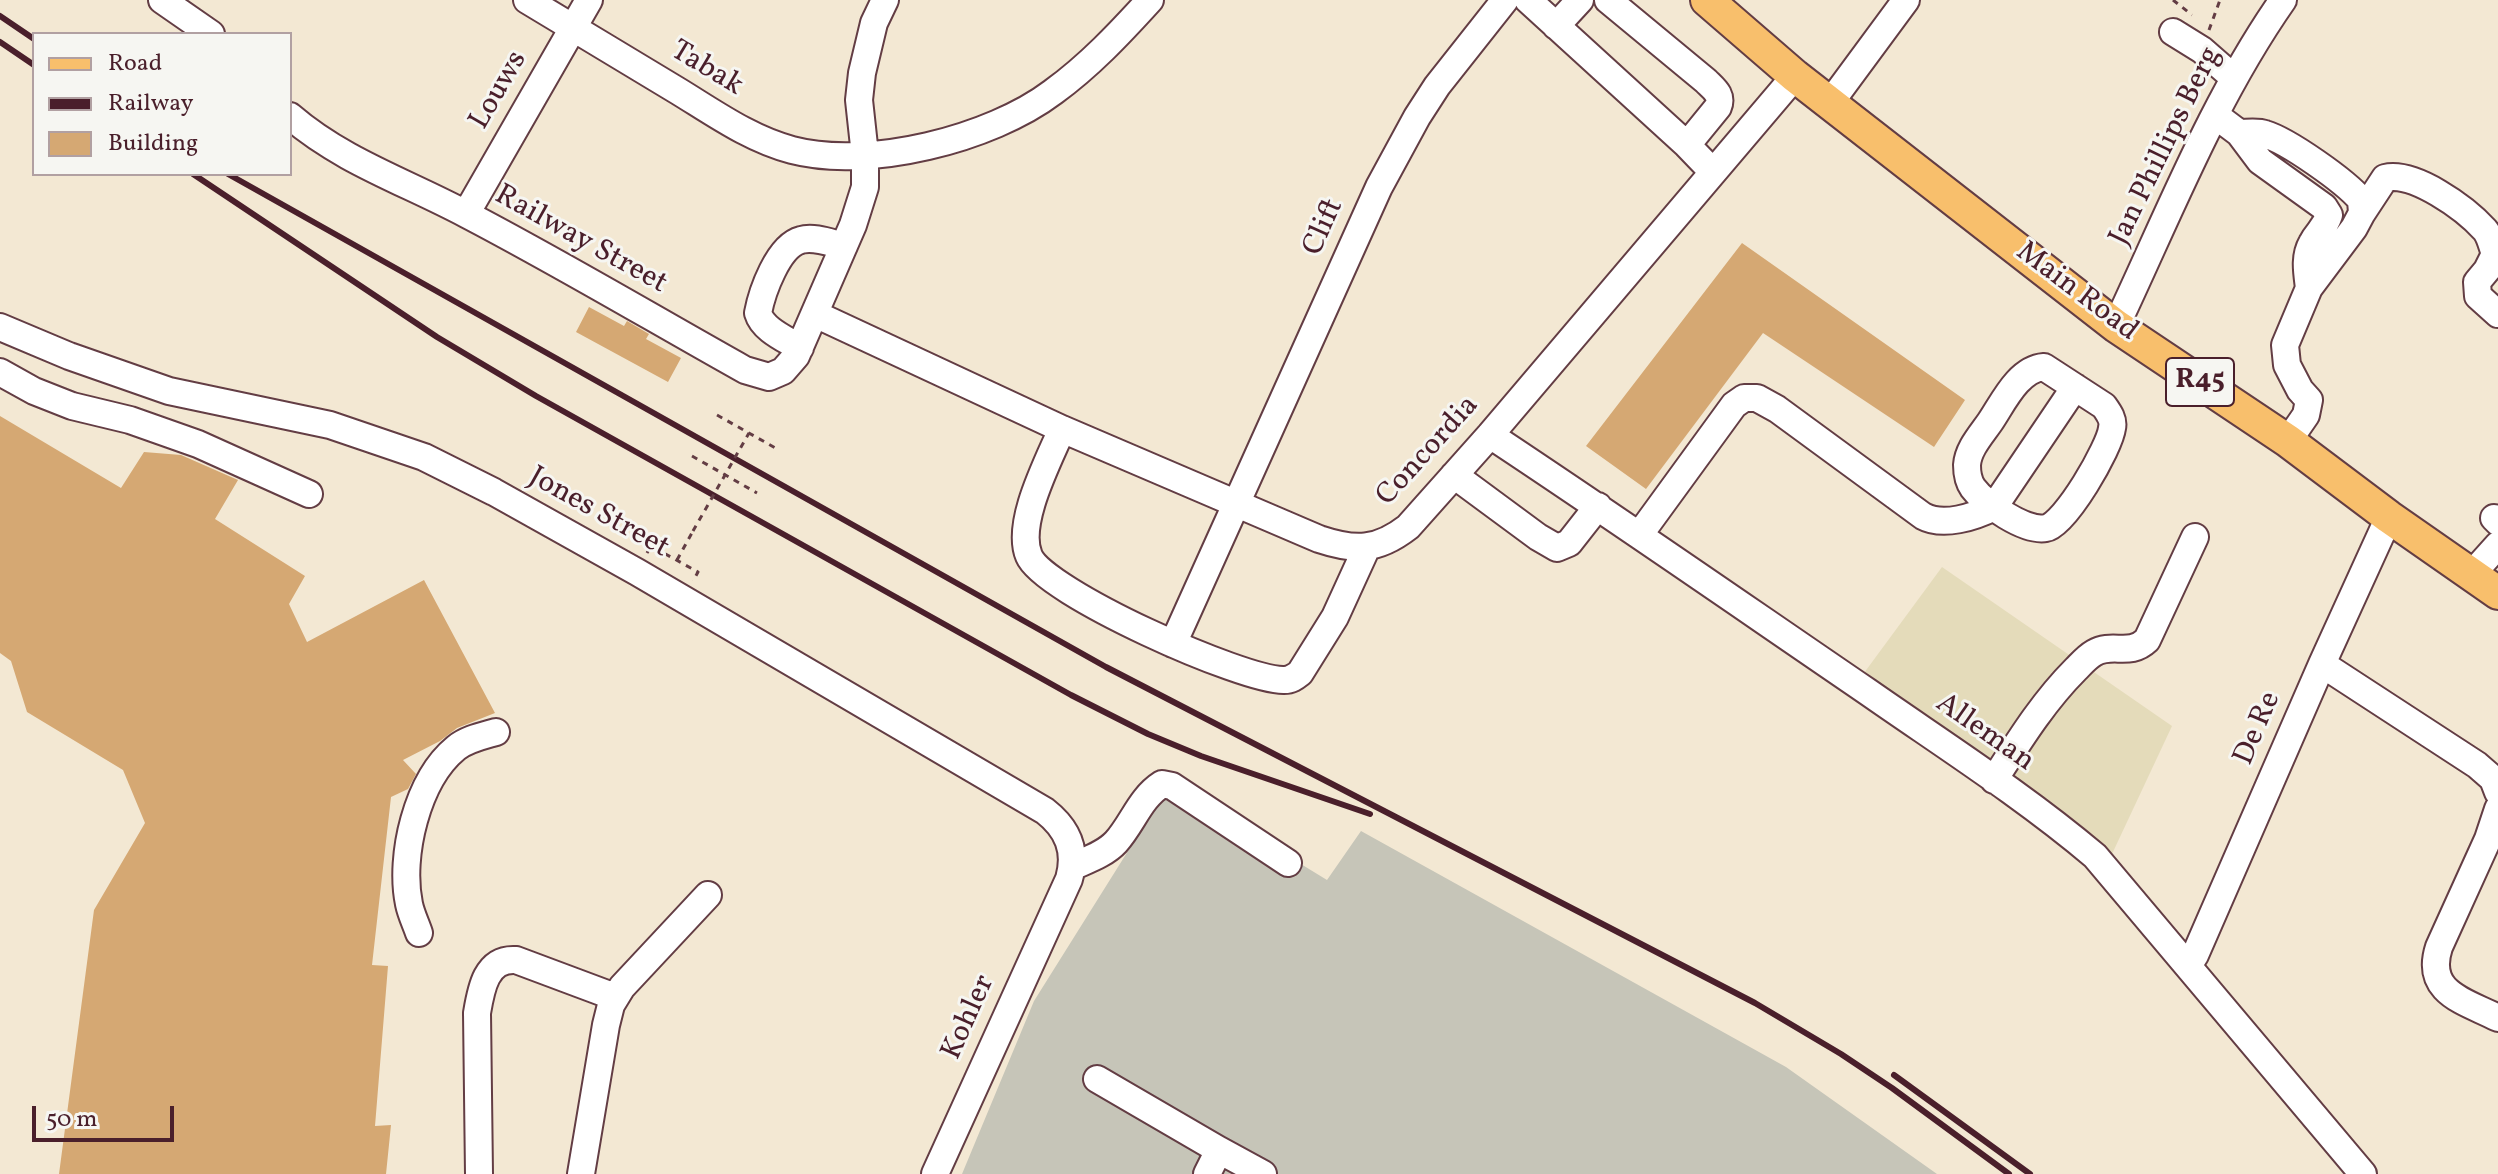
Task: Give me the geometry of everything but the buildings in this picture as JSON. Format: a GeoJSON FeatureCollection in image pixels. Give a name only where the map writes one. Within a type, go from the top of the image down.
{"type":"FeatureCollection","features":[{"type":"Feature","properties":{"kind":"main road","name":"Main Road"},"geometry":{"type":"LineString","coordinates":[[1707,0],[1795,76],[2116,326],[2288,441],[2498,593]]}},
{"type":"Feature","properties":{"kind":"street"},"geometry":{"type":"LineString","coordinates":[[162,0],[208,32]]}},
{"type":"Feature","properties":{"kind":"street","name":"Tabak"},"geometry":{"type":"LineString","coordinates":[[527,0],[741,129],[790,149],[820,155],[865,155],[947,141],[1026,109],[1052,94],[1086,66],[1150,0]]}},
{"type":"Feature","properties":{"kind":"street","name":"Louws"},"geometry":{"type":"LineString","coordinates":[[466,214],[589,0]]}},
{"type":"Feature","properties":{"kind":"street","name":"Railway Street"},"geometry":{"type":"LineString","coordinates":[[292,118],[315,137],[350,158],[466,214],[745,370],[776,376],[791,364],[800,348],[844,246],[865,187],[859,100],[874,23],[885,0]]}},
{"type":"Feature","properties":{"kind":"street","name":"Clift"},"geometry":{"type":"LineString","coordinates":[[1173,644],[1397,151],[1437,86],[1505,0]]}},
{"type":"Feature","properties":{"kind":"street"},"geometry":{"type":"LineString","coordinates":[[1528,0],[1713,172]]}},
{"type":"Feature","properties":{"kind":"street"},"geometry":{"type":"LineString","coordinates":[[1556,26],[1580,0]]}},
{"type":"Feature","properties":{"kind":"street"},"geometry":{"type":"LineString","coordinates":[[1608,0],[1719,95],[1721,101],[1718,107],[1687,145]]}},
{"type":"Feature","properties":{"kind":"street"},"geometry":{"type":"LineString","coordinates":[[1830,103],[1906,0]]}},
{"type":"Feature","properties":{"kind":"street"},"geometry":{"type":"LineString","coordinates":[[2257,0],[2264,26]]}},
{"type":"Feature","properties":{"kind":"street","name":"Jan Phillips Berg"},"geometry":{"type":"LineString","coordinates":[[2116,326],[2215,115],[2264,26],[2283,0]]}},
{"type":"Feature","properties":{"kind":"street"},"geometry":{"type":"LineString","coordinates":[[2173,32],[2202,50],[2234,78]]}},
{"type":"Feature","properties":{"kind":"street","name":"Concordia"},"geometry":{"type":"LineString","coordinates":[[815,314],[1062,429],[1319,539],[1342,547],[1367,547],[1392,539],[1408,527],[1795,76]]}},
{"type":"Feature","properties":{"kind":"street"},"geometry":{"type":"LineString","coordinates":[[2215,115],[2239,133],[2260,161],[2324,207],[2329,215],[2306,259],[2309,288]]}},
{"type":"Feature","properties":{"kind":"street"},"geometry":{"type":"LineString","coordinates":[[2239,133],[2260,132],[2289,145],[2356,193],[2361,200],[2362,213]]}},
{"type":"Feature","properties":{"kind":"street"},"geometry":{"type":"LineString","coordinates":[[2288,441],[2306,415],[2309,400],[2287,365],[2285,345],[2309,288],[2354,228],[2385,178],[2394,175],[2406,177],[2435,192],[2487,232],[2495,254],[2477,282],[2478,296],[2498,314]]}},
{"type":"Feature","properties":{"kind":"street"},"geometry":{"type":"LineString","coordinates":[[800,348],[766,326],[758,313],[775,266],[790,245],[802,239],[844,246]]}},
{"type":"Feature","properties":{"kind":"street","name":"Jones Street"},"geometry":{"type":"LineString","coordinates":[[0,327],[69,356],[169,391],[342,428],[405,449],[449,469],[637,572],[1045,811],[1064,829],[1070,843],[1068,878]]}},
{"type":"Feature","properties":{"kind":"street"},"geometry":{"type":"LineString","coordinates":[[2044,367],[2104,406],[2113,426],[2104,449],[2072,506],[2056,524],[2043,529],[2021,523],[1994,507],[1973,488],[1967,464],[1974,445],[2020,380],[2035,368],[2044,367]]}},
{"type":"Feature","properties":{"kind":"street"},"geometry":{"type":"LineString","coordinates":[[0,372],[34,391],[72,406],[130,420],[198,444],[309,494]]}},
{"type":"Feature","properties":{"kind":"street"},"geometry":{"type":"LineString","coordinates":[[1640,534],[1734,405],[1744,398],[1757,398],[1777,409],[1932,521],[1955,520],[1994,507],[2075,387]]}},
{"type":"Feature","properties":{"kind":"street"},"geometry":{"type":"LineString","coordinates":[[1062,429],[1039,483],[1028,521],[1026,542],[1034,565],[1050,578],[1149,635],[1221,663],[1278,680],[1293,679],[1300,673],[1335,617],[1367,547]]}},
{"type":"Feature","properties":{"kind":"street","name":"Alleman"},"geometry":{"type":"LineString","coordinates":[[1490,435],[1640,534],[1994,780],[2095,856],[2363,1174]]}},
{"type":"Feature","properties":{"kind":"street"},"geometry":{"type":"LineString","coordinates":[[1454,475],[1557,548],[1569,543],[1598,506]]}},
{"type":"Feature","properties":{"kind":"street","name":"De Re"},"geometry":{"type":"LineString","coordinates":[[2188,966],[2389,517]]}},
{"type":"Feature","properties":{"kind":"street"},"geometry":{"type":"LineString","coordinates":[[1994,780],[2047,702],[2090,656],[2099,650],[2140,647],[2147,640],[2195,537]]}},
{"type":"Feature","properties":{"kind":"street"},"geometry":{"type":"LineString","coordinates":[[2471,575],[2498,545]]}},
{"type":"Feature","properties":{"kind":"street"},"geometry":{"type":"LineString","coordinates":[[2322,664],[2477,765],[2493,779],[2498,792]]}},
{"type":"Feature","properties":{"kind":"street"},"geometry":{"type":"LineString","coordinates":[[419,933],[409,906],[407,878],[409,840],[419,806],[436,769],[445,758],[467,741],[496,732]]}},
{"type":"Feature","properties":{"kind":"street"},"geometry":{"type":"LineString","coordinates":[[1068,878],[1109,848],[1123,833],[1147,795],[1162,784],[1172,786],[1288,863]]}},
{"type":"Feature","properties":{"kind":"street"},"geometry":{"type":"LineString","coordinates":[[2498,809],[2488,839],[2439,947],[2435,974],[2449,994],[2498,1018]]}},
{"type":"Feature","properties":{"kind":"street","name":"Kohler"},"geometry":{"type":"LineString","coordinates":[[935,1174],[1068,878]]}},
{"type":"Feature","properties":{"kind":"street"},"geometry":{"type":"LineString","coordinates":[[581,1174],[606,1025],[615,997],[708,895]]}},
{"type":"Feature","properties":{"kind":"street"},"geometry":{"type":"LineString","coordinates":[[479,1174],[477,1013],[480,993],[489,972],[496,964],[516,960],[615,997]]}},
{"type":"Feature","properties":{"kind":"street"},"geometry":{"type":"LineString","coordinates":[[1097,1079],[1263,1174]]}},
{"type":"Feature","properties":{"kind":"street"},"geometry":{"type":"LineString","coordinates":[[1207,1174],[1219,1150]]}},
{"type":"Feature","properties":{"kind":"path"},"geometry":{"type":"LineString","coordinates":[[2202,50],[2220,0]]}},
{"type":"Feature","properties":{"kind":"path"},"geometry":{"type":"LineString","coordinates":[[717,415],[779,450]]}},
{"type":"Feature","properties":{"kind":"path"},"geometry":{"type":"LineString","coordinates":[[677,560],[749,433]]}},
{"type":"Feature","properties":{"kind":"path"},"geometry":{"type":"LineString","coordinates":[[692,456],[757,493]]}},
{"type":"Feature","properties":{"kind":"shaded area"},"geometry":{"type":"Polygon","coordinates":[[[1942,567],[2172,726],[2112,854],[1864,673],[1942,567]]]}},
{"type":"Feature","properties":{"kind":"shaded area"},"geometry":{"type":"Polygon","coordinates":[[[1170,784],[1327,880],[1361,831],[1786,1067],[1937,1174],[962,1174],[1034,1001],[1170,784]]]}},
{"type":"Feature","properties":{"kind":"railway"},"geometry":{"type":"LineString","coordinates":[[0,16],[32,38]]}},
{"type":"Feature","properties":{"kind":"railway"},"geometry":{"type":"LineString","coordinates":[[0,42],[32,64]]}},
{"type":"Feature","properties":{"kind":"railway"},"geometry":{"type":"LineString","coordinates":[[196,176],[437,337],[536,396],[1071,695],[1148,734],[1201,756],[1370,814]]}},
{"type":"Feature","properties":{"kind":"railway"},"geometry":{"type":"LineString","coordinates":[[232,176],[1106,667],[1755,1003],[1892,1088],[2009,1174]]}},
{"type":"Feature","properties":{"kind":"railway"},"geometry":{"type":"LineString","coordinates":[[1894,1075],[2030,1174]]}}]}
